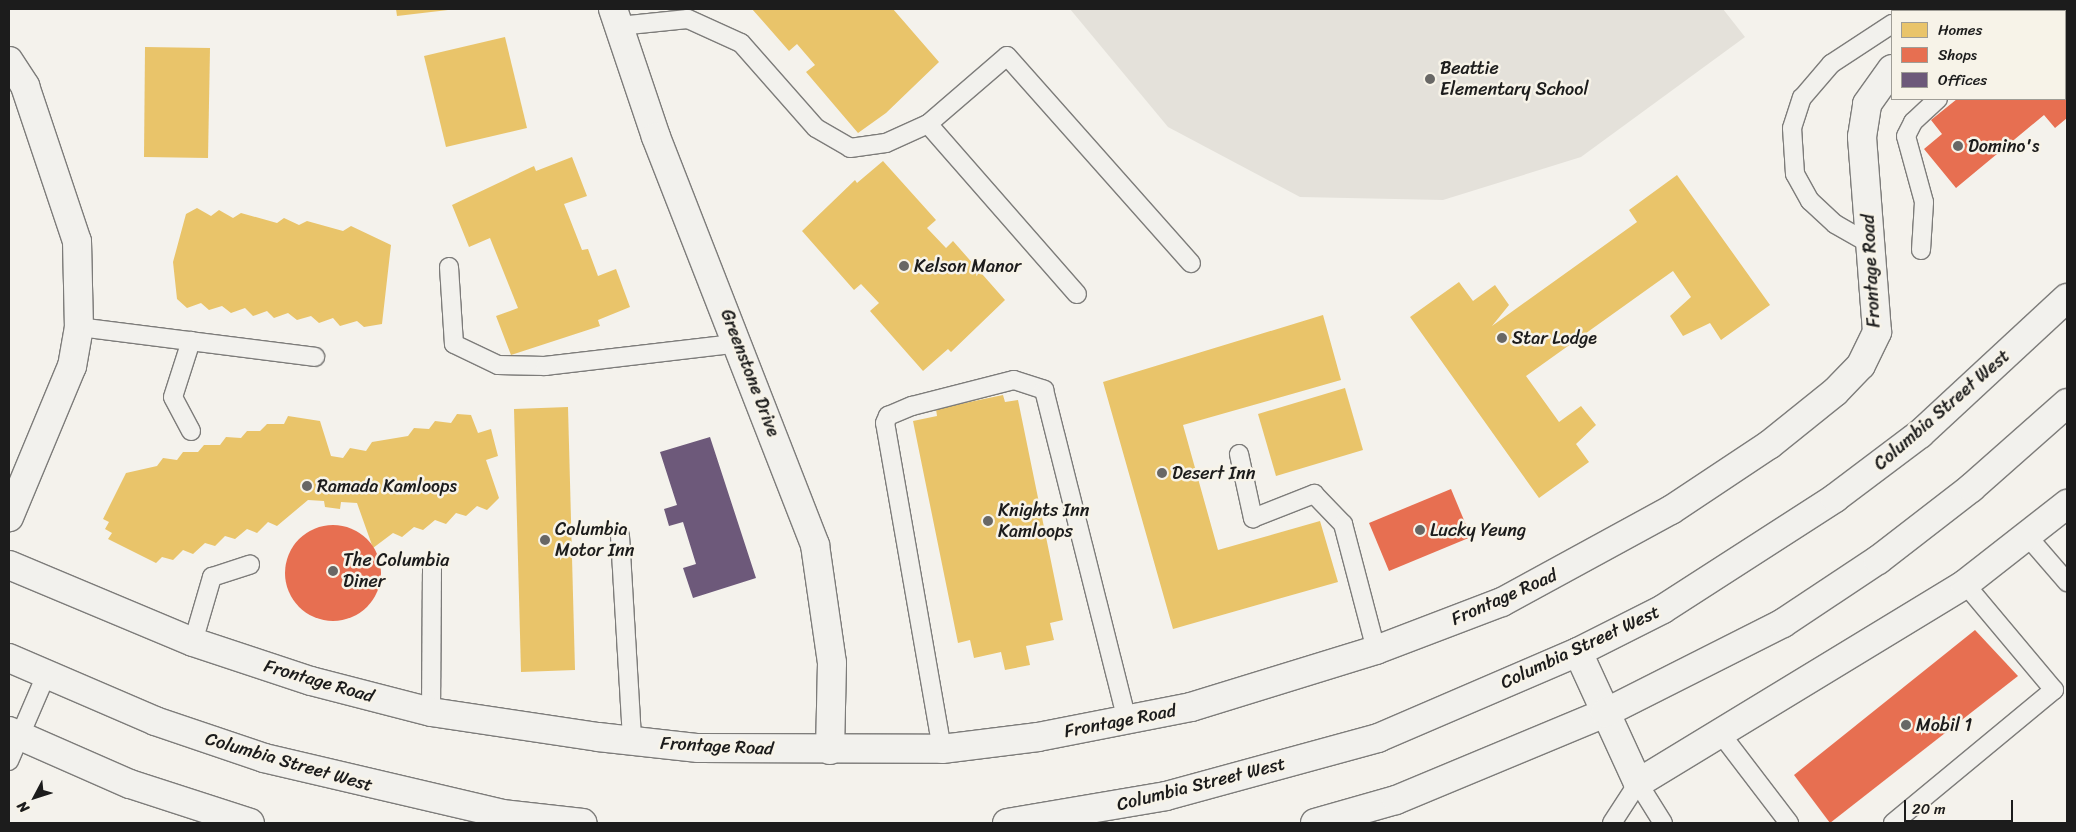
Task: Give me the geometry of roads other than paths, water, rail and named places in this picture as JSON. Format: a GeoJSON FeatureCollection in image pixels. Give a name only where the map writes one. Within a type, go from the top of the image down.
{"type":"FeatureCollection","features":[{"type":"Feature","properties":{"kind":"street","name":"Greenstone Drive"},"geometry":{"type":"LineString","coordinates":[[616,17],[656,137],[740,343],[815,544],[832,663],[830,750]]}},
{"type":"Feature","properties":{"kind":"street"},"geometry":{"type":"LineString","coordinates":[[9,61],[25,86],[77,241],[79,327],[69,374],[9,517]]}},
{"type":"Feature","properties":{"kind":"street","name":"Frontage Road"},"geometry":{"type":"LineString","coordinates":[[9,565],[193,642],[311,681],[431,712],[632,741],[698,748],[942,749],[1127,721],[1266,686],[1376,650],[1502,602],[1587,558],[1728,473],[1835,392],[1861,365],[1876,332],[1862,137],[1867,104],[1891,70]]}},
{"type":"Feature","properties":{"kind":"street","name":"Columbia Street West"},"geometry":{"type":"LineString","coordinates":[[1007,823],[1166,796],[1378,738],[1578,652],[1671,604],[1835,498],[1920,434],[2067,298]]}},
{"type":"Feature","properties":{"kind":"street"},"geometry":{"type":"LineString","coordinates":[[1315,823],[1396,800],[1605,713],[1784,623],[1878,560],[1971,488],[2067,403]]}},
{"type":"Feature","properties":{"kind":"street"},"geometry":{"type":"LineString","coordinates":[[1578,652],[1638,784],[1965,584],[2028,537],[2067,504]]}},
{"type":"Feature","properties":{"kind":"street","name":"Columbia Street West"},"geometry":{"type":"LineString","coordinates":[[9,658],[155,721],[264,758],[502,814],[582,823]]}},
{"type":"Feature","properties":{"kind":"street"},"geometry":{"type":"LineString","coordinates":[[12,743],[250,823]]}},
{"type":"Feature","properties":{"kind":"lane"},"geometry":{"type":"LineString","coordinates":[[616,17],[688,19],[741,43],[816,128],[850,148],[886,143],[928,124],[1007,56],[1191,263]]}},
{"type":"Feature","properties":{"kind":"lane"},"geometry":{"type":"LineString","coordinates":[[1870,244],[1835,224],[1810,202],[1795,174],[1792,128],[1802,98],[1831,64],[1891,25]]}},
{"type":"Feature","properties":{"kind":"lane"},"geometry":{"type":"LineString","coordinates":[[1921,250],[1924,202],[1906,136],[1913,122],[1937,100]]}},
{"type":"Feature","properties":{"kind":"lane"},"geometry":{"type":"LineString","coordinates":[[928,124],[1077,294]]}},
{"type":"Feature","properties":{"kind":"lane"},"geometry":{"type":"LineString","coordinates":[[449,267],[454,344],[498,364],[545,366],[740,343]]}},
{"type":"Feature","properties":{"kind":"lane"},"geometry":{"type":"LineString","coordinates":[[79,327],[315,357]]}},
{"type":"Feature","properties":{"kind":"lane"},"geometry":{"type":"LineString","coordinates":[[191,342],[173,398],[191,431]]}},
{"type":"Feature","properties":{"kind":"lane"},"geometry":{"type":"LineString","coordinates":[[942,749],[885,422],[888,416],[912,406],[1014,380],[1044,390],[1127,721]]}},
{"type":"Feature","properties":{"kind":"lane"},"geometry":{"type":"LineString","coordinates":[[1239,454],[1253,518],[1314,494],[1343,524],[1376,650]]}},
{"type":"Feature","properties":{"kind":"lane"},"geometry":{"type":"LineString","coordinates":[[620,536],[632,741]]}},
{"type":"Feature","properties":{"kind":"lane"},"geometry":{"type":"LineString","coordinates":[[2028,537],[2067,582]]}},
{"type":"Feature","properties":{"kind":"lane"},"geometry":{"type":"LineString","coordinates":[[193,642],[212,577],[250,565]]}},
{"type":"Feature","properties":{"kind":"lane"},"geometry":{"type":"LineString","coordinates":[[431,712],[432,566]]}},
{"type":"Feature","properties":{"kind":"lane"},"geometry":{"type":"LineString","coordinates":[[1893,823],[2054,690],[1965,584]]}},
{"type":"Feature","properties":{"kind":"lane"},"geometry":{"type":"LineString","coordinates":[[12,743],[46,675]]}},
{"type":"Feature","properties":{"kind":"lane"},"geometry":{"type":"LineString","coordinates":[[1721,734],[1789,823]]}},
{"type":"Feature","properties":{"kind":"lane"},"geometry":{"type":"LineString","coordinates":[[1612,823],[1638,784],[1663,823]]}},
{"type":"Feature","properties":{"kind":"place","name":"Beattie Elementary School"},"geometry":{"type":"Point","coordinates":[1430,79]}},
{"type":"Feature","properties":{"kind":"place","name":"Domino's"},"geometry":{"type":"Point","coordinates":[1958,146]}},
{"type":"Feature","properties":{"kind":"place","name":"Kelson Manor"},"geometry":{"type":"Point","coordinates":[904,266]}},
{"type":"Feature","properties":{"kind":"place","name":"Star Lodge"},"geometry":{"type":"Point","coordinates":[1502,338]}},
{"type":"Feature","properties":{"kind":"place","name":"Desert Inn"},"geometry":{"type":"Point","coordinates":[1162,473]}},
{"type":"Feature","properties":{"kind":"place","name":"Ramada Kamloops"},"geometry":{"type":"Point","coordinates":[307,486]}},
{"type":"Feature","properties":{"kind":"place","name":"Knights Inn Kamloops"},"geometry":{"type":"Point","coordinates":[988,521]}},
{"type":"Feature","properties":{"kind":"place","name":"Lucky Yeung"},"geometry":{"type":"Point","coordinates":[1420,530]}},
{"type":"Feature","properties":{"kind":"place","name":"Columbia Motor Inn"},"geometry":{"type":"Point","coordinates":[545,540]}},
{"type":"Feature","properties":{"kind":"place","name":"The Columbia Diner"},"geometry":{"type":"Point","coordinates":[333,571]}},
{"type":"Feature","properties":{"kind":"place","name":"Mobil 1"},"geometry":{"type":"Point","coordinates":[1906,725]}}]}
